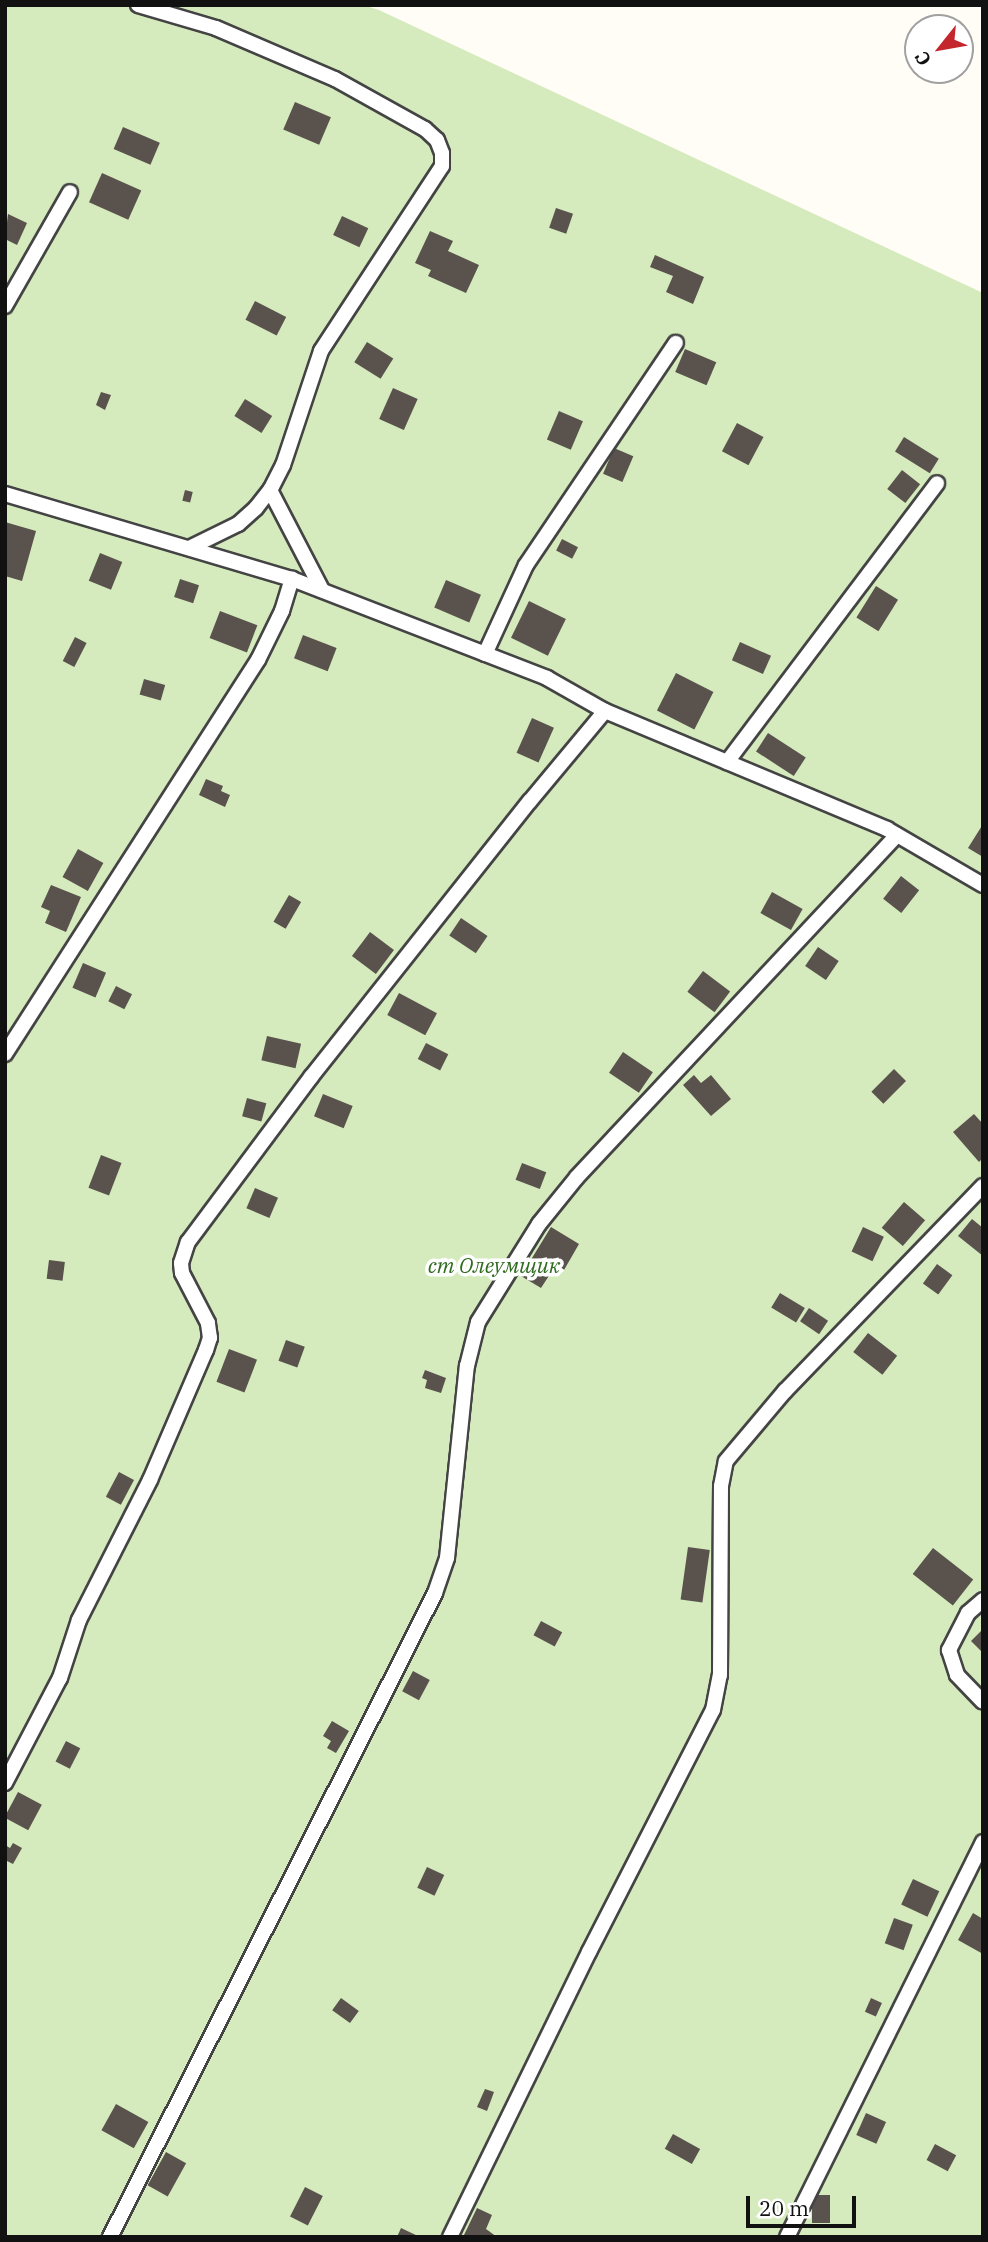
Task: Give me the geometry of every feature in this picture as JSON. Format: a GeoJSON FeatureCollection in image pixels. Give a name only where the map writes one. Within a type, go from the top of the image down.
{"type":"FeatureCollection","features":[{"type":"Feature","properties":{"kind":"lane"},"geometry":{"type":"LineString","coordinates":[[138,5],[216,28],[335,79],[425,129],[437,140],[442,153],[442,166],[321,351],[283,466],[270,490],[256,508],[238,524],[189,548]]}},
{"type":"Feature","properties":{"kind":"lane"},"geometry":{"type":"LineString","coordinates":[[5,306],[69,192]]}},
{"type":"Feature","properties":{"kind":"lane"},"geometry":{"type":"LineString","coordinates":[[485,654],[526,565],[676,343]]}},
{"type":"Feature","properties":{"kind":"lane"},"geometry":{"type":"LineString","coordinates":[[727,762],[937,483]]}},
{"type":"Feature","properties":{"kind":"lane"},"geometry":{"type":"LineString","coordinates":[[270,490],[322,590]]}},
{"type":"Feature","properties":{"kind":"lane"},"geometry":{"type":"LineString","coordinates":[[5,494],[292,579],[547,678],[605,711],[898,835],[980,879]]}},
{"type":"Feature","properties":{"kind":"lane"},"geometry":{"type":"LineString","coordinates":[[5,1055],[258,660],[282,611],[292,579]]}},
{"type":"Feature","properties":{"kind":"lane"},"geometry":{"type":"LineString","coordinates":[[5,1783],[60,1678],[79,1620],[150,1480],[206,1350],[210,1338],[208,1323],[182,1273],[181,1263],[188,1242],[311,1077],[530,801],[605,711]]}},
{"type":"Feature","properties":{"kind":"lane"},"geometry":{"type":"LineString","coordinates":[[110,2237],[435,1593],[447,1558],[467,1366],[478,1322],[539,1224],[576,1177],[898,835]]}},
{"type":"Feature","properties":{"kind":"lane"},"geometry":{"type":"LineString","coordinates":[[450,2237],[589,1952],[713,1710],[720,1675],[721,1486],[726,1461],[785,1391],[983,1186]]}},
{"type":"Feature","properties":{"kind":"lane"},"geometry":{"type":"LineString","coordinates":[[983,1600],[968,1614],[949,1650],[957,1675],[983,1702]]}},
{"type":"Feature","properties":{"kind":"lane"},"geometry":{"type":"LineString","coordinates":[[787,2237],[983,1842]]}},
{"type":"Feature","properties":{"kind":"green space","name":"ст Олеумщик"},"geometry":{"type":"Polygon","coordinates":[[[5,5],[363,5],[379,10],[983,293],[983,2237],[5,2237],[5,5]]]}},
{"type":"Feature","properties":{"kind":"building"},"geometry":{"type":"Polygon","coordinates":[[[295,102],[331,117],[319,145],[283,130],[295,102]]]}},
{"type":"Feature","properties":{"kind":"building"},"geometry":{"type":"Polygon","coordinates":[[[123,127],[160,143],[150,165],[114,149],[123,127]]]}},
{"type":"Feature","properties":{"kind":"building"},"geometry":{"type":"Polygon","coordinates":[[[102,173],[141,190],[128,220],[89,202],[102,173]]]}},
{"type":"Feature","properties":{"kind":"building"},"geometry":{"type":"Polygon","coordinates":[[[556,208],[573,214],[566,234],[549,228],[556,208]]]}},
{"type":"Feature","properties":{"kind":"building"},"geometry":{"type":"Polygon","coordinates":[[[8,214],[27,223],[17,245],[5,239],[8,214]]]}},
{"type":"Feature","properties":{"kind":"building"},"geometry":{"type":"Polygon","coordinates":[[[342,216],[368,228],[359,247],[333,235],[342,216]]]}},
{"type":"Feature","properties":{"kind":"building"},"geometry":{"type":"Polygon","coordinates":[[[430,231],[453,241],[448,251],[479,265],[466,293],[428,276],[431,270],[415,263],[430,231]]]}},
{"type":"Feature","properties":{"kind":"building"},"geometry":{"type":"Polygon","coordinates":[[[655,255],[704,277],[693,304],[666,292],[673,276],[650,267],[655,255]]]}},
{"type":"Feature","properties":{"kind":"building"},"geometry":{"type":"Polygon","coordinates":[[[255,301],[286,317],[277,336],[245,320],[255,301]]]}},
{"type":"Feature","properties":{"kind":"building"},"geometry":{"type":"Polygon","coordinates":[[[367,342],[393,358],[381,379],[354,362],[367,342]]]}},
{"type":"Feature","properties":{"kind":"building"},"geometry":{"type":"Polygon","coordinates":[[[685,349],[716,362],[707,385],[675,372],[685,349]]]}},
{"type":"Feature","properties":{"kind":"building"},"geometry":{"type":"Polygon","coordinates":[[[393,388],[418,399],[404,430],[379,419],[393,388]]]}},
{"type":"Feature","properties":{"kind":"building"},"geometry":{"type":"Polygon","coordinates":[[[101,392],[111,395],[105,410],[96,405],[101,392]]]}},
{"type":"Feature","properties":{"kind":"building"},"geometry":{"type":"Polygon","coordinates":[[[245,399],[272,416],[262,433],[234,416],[245,399]]]}},
{"type":"Feature","properties":{"kind":"building"},"geometry":{"type":"Polygon","coordinates":[[[559,411],[583,421],[571,450],[547,440],[559,411]]]}},
{"type":"Feature","properties":{"kind":"building"},"geometry":{"type":"Polygon","coordinates":[[[737,423],[763,437],[748,465],[722,451],[737,423]]]}},
{"type":"Feature","properties":{"kind":"building"},"geometry":{"type":"Polygon","coordinates":[[[904,437],[939,459],[930,473],[895,451],[904,437]]]}},
{"type":"Feature","properties":{"kind":"building"},"geometry":{"type":"Polygon","coordinates":[[[614,448],[633,456],[622,482],[603,474],[614,448]]]}},
{"type":"Feature","properties":{"kind":"building"},"geometry":{"type":"Polygon","coordinates":[[[902,470],[920,484],[905,503],[887,489],[902,470]]]}},
{"type":"Feature","properties":{"kind":"building"},"geometry":{"type":"Polygon","coordinates":[[[185,490],[193,492],[190,503],[182,501],[185,490]]]}},
{"type":"Feature","properties":{"kind":"building"},"geometry":{"type":"Polygon","coordinates":[[[5,522],[36,531],[22,581],[5,576],[5,522]]]}},
{"type":"Feature","properties":{"kind":"building"},"geometry":{"type":"Polygon","coordinates":[[[562,539],[578,547],[572,559],[556,551],[562,539]]]}},
{"type":"Feature","properties":{"kind":"building"},"geometry":{"type":"Polygon","coordinates":[[[100,553],[122,562],[111,590],[89,581],[100,553]]]}},
{"type":"Feature","properties":{"kind":"building"},"geometry":{"type":"Polygon","coordinates":[[[180,579],[199,585],[193,603],[174,597],[180,579]]]}},
{"type":"Feature","properties":{"kind":"building"},"geometry":{"type":"Polygon","coordinates":[[[446,580],[481,595],[469,622],[434,608],[446,580]]]}},
{"type":"Feature","properties":{"kind":"building"},"geometry":{"type":"Polygon","coordinates":[[[876,586],[898,600],[878,631],[856,617],[876,586]]]}},
{"type":"Feature","properties":{"kind":"building"},"geometry":{"type":"Polygon","coordinates":[[[529,601],[566,619],[548,656],[511,638],[529,601]]]}},
{"type":"Feature","properties":{"kind":"building"},"geometry":{"type":"Polygon","coordinates":[[[220,611],[257,625],[247,652],[210,638],[220,611]]]}},
{"type":"Feature","properties":{"kind":"building"},"geometry":{"type":"Polygon","coordinates":[[[303,635],[337,648],[328,671],[294,658],[303,635]]]}},
{"type":"Feature","properties":{"kind":"building"},"geometry":{"type":"Polygon","coordinates":[[[75,637],[87,643],[74,667],[63,661],[75,637]]]}},
{"type":"Feature","properties":{"kind":"building"},"geometry":{"type":"Polygon","coordinates":[[[740,642],[771,656],[763,674],[732,660],[740,642]]]}},
{"type":"Feature","properties":{"kind":"building"},"geometry":{"type":"Polygon","coordinates":[[[676,673],[713,692],[694,729],[657,710],[676,673]]]}},
{"type":"Feature","properties":{"kind":"building"},"geometry":{"type":"Polygon","coordinates":[[[144,679],[165,685],[161,700],[140,694],[144,679]]]}},
{"type":"Feature","properties":{"kind":"building"},"geometry":{"type":"Polygon","coordinates":[[[532,718],[554,728],[538,762],[517,753],[532,718]]]}},
{"type":"Feature","properties":{"kind":"building"},"geometry":{"type":"Polygon","coordinates":[[[768,733],[806,758],[794,776],[756,751],[768,733]]]}},
{"type":"Feature","properties":{"kind":"building"},"geometry":{"type":"Polygon","coordinates":[[[206,779],[223,786],[221,791],[230,795],[225,807],[199,795],[206,779]]]}},
{"type":"Feature","properties":{"kind":"building"},"geometry":{"type":"Polygon","coordinates":[[[983,824],[983,857],[968,848],[983,824]]]}},
{"type":"Feature","properties":{"kind":"building"},"geometry":{"type":"Polygon","coordinates":[[[78,849],[103,863],[88,891],[62,877],[78,849]]]}},
{"type":"Feature","properties":{"kind":"building"},"geometry":{"type":"Polygon","coordinates":[[[901,876],[919,890],[901,913],[883,899],[901,876]]]}},
{"type":"Feature","properties":{"kind":"building"},"geometry":{"type":"Polygon","coordinates":[[[51,885],[81,897],[66,932],[45,923],[50,911],[41,907],[51,885]]]}},
{"type":"Feature","properties":{"kind":"building"},"geometry":{"type":"Polygon","coordinates":[[[772,892],[803,909],[791,930],[760,913],[772,892]]]}},
{"type":"Feature","properties":{"kind":"building"},"geometry":{"type":"Polygon","coordinates":[[[289,895],[301,902],[286,929],[274,922],[289,895]]]}},
{"type":"Feature","properties":{"kind":"building"},"geometry":{"type":"Polygon","coordinates":[[[461,918],[488,936],[476,953],[449,935],[461,918]]]}},
{"type":"Feature","properties":{"kind":"building"},"geometry":{"type":"Polygon","coordinates":[[[370,932],[394,950],[376,974],[352,956],[370,932]]]}},
{"type":"Feature","properties":{"kind":"building"},"geometry":{"type":"Polygon","coordinates":[[[818,947],[839,961],[826,980],[805,966],[818,947]]]}},
{"type":"Feature","properties":{"kind":"building"},"geometry":{"type":"Polygon","coordinates":[[[83,963],[106,973],[95,998],[72,988],[83,963]]]}},
{"type":"Feature","properties":{"kind":"building"},"geometry":{"type":"Polygon","coordinates":[[[703,971],[730,991],[715,1012],[687,992],[703,971]]]}},
{"type":"Feature","properties":{"kind":"building"},"geometry":{"type":"Polygon","coordinates":[[[116,986],[132,994],[124,1009],[108,1001],[116,986]]]}},
{"type":"Feature","properties":{"kind":"building"},"geometry":{"type":"Polygon","coordinates":[[[399,993],[437,1013],[425,1035],[387,1015],[399,993]]]}},
{"type":"Feature","properties":{"kind":"building"},"geometry":{"type":"Polygon","coordinates":[[[267,1036],[301,1044],[295,1068],[261,1060],[267,1036]]]}},
{"type":"Feature","properties":{"kind":"building"},"geometry":{"type":"Polygon","coordinates":[[[426,1043],[448,1054],[440,1070],[418,1059],[426,1043]]]}},
{"type":"Feature","properties":{"kind":"building"},"geometry":{"type":"Polygon","coordinates":[[[623,1052],[653,1072],[639,1093],[609,1073],[623,1052]]]}},
{"type":"Feature","properties":{"kind":"building"},"geometry":{"type":"Polygon","coordinates":[[[894,1069],[906,1081],[883,1104],[871,1092],[894,1069]]]}},
{"type":"Feature","properties":{"kind":"building"},"geometry":{"type":"Polygon","coordinates":[[[694,1075],[701,1083],[711,1075],[731,1099],[711,1116],[683,1085],[694,1075]]]}},
{"type":"Feature","properties":{"kind":"building"},"geometry":{"type":"Polygon","coordinates":[[[323,1094],[353,1106],[344,1128],[314,1116],[323,1094]]]}},
{"type":"Feature","properties":{"kind":"building"},"geometry":{"type":"Polygon","coordinates":[[[247,1098],[266,1103],[261,1122],[242,1116],[247,1098]]]}},
{"type":"Feature","properties":{"kind":"building"},"geometry":{"type":"Polygon","coordinates":[[[974,1114],[983,1124],[983,1158],[979,1162],[953,1132],[974,1114]]]}},
{"type":"Feature","properties":{"kind":"building"},"geometry":{"type":"Polygon","coordinates":[[[101,1155],[122,1163],[109,1196],[88,1188],[101,1155]]]}},
{"type":"Feature","properties":{"kind":"building"},"geometry":{"type":"Polygon","coordinates":[[[522,1163],[546,1172],[540,1189],[516,1180],[522,1163]]]}},
{"type":"Feature","properties":{"kind":"building"},"geometry":{"type":"Polygon","coordinates":[[[255,1188],[278,1198],[269,1218],[246,1208],[255,1188]]]}},
{"type":"Feature","properties":{"kind":"building"},"geometry":{"type":"Polygon","coordinates":[[[904,1202],[925,1220],[903,1246],[882,1228],[904,1202]]]}},
{"type":"Feature","properties":{"kind":"building"},"geometry":{"type":"Polygon","coordinates":[[[972,1219],[983,1228],[983,1256],[958,1236],[972,1219]]]}},
{"type":"Feature","properties":{"kind":"building"},"geometry":{"type":"Polygon","coordinates":[[[551,1227],[579,1244],[564,1270],[556,1265],[541,1288],[521,1276],[551,1227]]]}},
{"type":"Feature","properties":{"kind":"building"},"geometry":{"type":"Polygon","coordinates":[[[863,1227],[884,1237],[872,1261],[852,1251],[863,1227]]]}},
{"type":"Feature","properties":{"kind":"building"},"geometry":{"type":"Polygon","coordinates":[[[49,1260],[65,1262],[63,1281],[47,1279],[49,1260]]]}},
{"type":"Feature","properties":{"kind":"building"},"geometry":{"type":"Polygon","coordinates":[[[937,1264],[952,1275],[938,1295],[923,1283],[937,1264]]]}},
{"type":"Feature","properties":{"kind":"building"},"geometry":{"type":"Polygon","coordinates":[[[780,1293],[805,1308],[796,1323],[771,1308],[780,1293]]]}},
{"type":"Feature","properties":{"kind":"building"},"geometry":{"type":"Polygon","coordinates":[[[809,1308],[828,1321],[819,1334],[800,1321],[809,1308]]]}},
{"type":"Feature","properties":{"kind":"building"},"geometry":{"type":"Polygon","coordinates":[[[868,1333],[897,1356],[882,1375],[853,1352],[868,1333]]]}},
{"type":"Feature","properties":{"kind":"building"},"geometry":{"type":"Polygon","coordinates":[[[286,1340],[305,1347],[297,1368],[278,1361],[286,1340]]]}},
{"type":"Feature","properties":{"kind":"building"},"geometry":{"type":"Polygon","coordinates":[[[229,1349],[257,1360],[244,1392],[216,1382],[229,1349]]]}},
{"type":"Feature","properties":{"kind":"building"},"geometry":{"type":"Polygon","coordinates":[[[425,1370],[446,1378],[441,1393],[425,1388],[427,1380],[422,1378],[425,1370]]]}},
{"type":"Feature","properties":{"kind":"building"},"geometry":{"type":"Polygon","coordinates":[[[119,1472],[134,1480],[121,1505],[106,1497],[119,1472]]]}},
{"type":"Feature","properties":{"kind":"building"},"geometry":{"type":"Polygon","coordinates":[[[688,1547],[710,1550],[702,1603],[681,1599],[688,1547]]]}},
{"type":"Feature","properties":{"kind":"building"},"geometry":{"type":"Polygon","coordinates":[[[933,1548],[973,1579],[953,1605],[913,1574],[933,1548]]]}},
{"type":"Feature","properties":{"kind":"building"},"geometry":{"type":"Polygon","coordinates":[[[541,1621],[562,1632],[555,1646],[533,1635],[541,1621]]]}},
{"type":"Feature","properties":{"kind":"building"},"geometry":{"type":"Polygon","coordinates":[[[983,1629],[983,1653],[971,1641],[983,1629]]]}},
{"type":"Feature","properties":{"kind":"building"},"geometry":{"type":"Polygon","coordinates":[[[413,1671],[430,1680],[419,1700],[402,1691],[413,1671]]]}},
{"type":"Feature","properties":{"kind":"building"},"geometry":{"type":"Polygon","coordinates":[[[332,1721],[349,1731],[336,1753],[327,1748],[331,1741],[323,1736],[332,1721]]]}},
{"type":"Feature","properties":{"kind":"building"},"geometry":{"type":"Polygon","coordinates":[[[66,1741],[80,1748],[70,1769],[56,1761],[66,1741]]]}},
{"type":"Feature","properties":{"kind":"building"},"geometry":{"type":"Polygon","coordinates":[[[18,1792],[42,1805],[28,1830],[5,1818],[18,1792]]]}},
{"type":"Feature","properties":{"kind":"building"},"geometry":{"type":"Polygon","coordinates":[[[13,1843],[22,1848],[13,1864],[5,1860],[5,1845],[10,1848],[13,1843]]]}},
{"type":"Feature","properties":{"kind":"building"},"geometry":{"type":"Polygon","coordinates":[[[427,1867],[444,1875],[434,1896],[417,1888],[427,1867]]]}},
{"type":"Feature","properties":{"kind":"building"},"geometry":{"type":"Polygon","coordinates":[[[913,1879],[939,1891],[927,1917],[901,1904],[913,1879]]]}},
{"type":"Feature","properties":{"kind":"building"},"geometry":{"type":"Polygon","coordinates":[[[973,1913],[983,1919],[983,1954],[958,1940],[973,1913]]]}},
{"type":"Feature","properties":{"kind":"building"},"geometry":{"type":"Polygon","coordinates":[[[894,1918],[913,1925],[904,1950],[885,1943],[894,1918]]]}},
{"type":"Feature","properties":{"kind":"building"},"geometry":{"type":"Polygon","coordinates":[[[341,1998],[359,2011],[350,2023],[332,2010],[341,1998]]]}},
{"type":"Feature","properties":{"kind":"building"},"geometry":{"type":"Polygon","coordinates":[[[871,1998],[882,2003],[876,2017],[865,2012],[871,1998]]]}},
{"type":"Feature","properties":{"kind":"building"},"geometry":{"type":"Polygon","coordinates":[[[485,2089],[494,2092],[487,2111],[477,2107],[485,2089]]]}},
{"type":"Feature","properties":{"kind":"building"},"geometry":{"type":"Polygon","coordinates":[[[116,2104],[148,2122],[134,2148],[101,2130],[116,2104]]]}},
{"type":"Feature","properties":{"kind":"building"},"geometry":{"type":"Polygon","coordinates":[[[866,2113],[886,2122],[876,2144],[856,2135],[866,2113]]]}},
{"type":"Feature","properties":{"kind":"building"},"geometry":{"type":"Polygon","coordinates":[[[673,2134],[700,2149],[692,2164],[665,2149],[673,2134]]]}},
{"type":"Feature","properties":{"kind":"building"},"geometry":{"type":"Polygon","coordinates":[[[935,2144],[956,2155],[948,2171],[927,2160],[935,2144]]]}},
{"type":"Feature","properties":{"kind":"building"},"geometry":{"type":"Polygon","coordinates":[[[166,2152],[186,2163],[168,2196],[148,2185],[166,2152]]]}},
{"type":"Feature","properties":{"kind":"building"},"geometry":{"type":"Polygon","coordinates":[[[305,2187],[323,2196],[308,2225],[290,2216],[305,2187]]]}},
{"type":"Feature","properties":{"kind":"building"},"geometry":{"type":"Polygon","coordinates":[[[812,2195],[830,2195],[830,2223],[812,2223],[812,2195]]]}},
{"type":"Feature","properties":{"kind":"building"},"geometry":{"type":"Polygon","coordinates":[[[477,2208],[492,2215],[486,2229],[497,2237],[463,2237],[477,2208]]]}},
{"type":"Feature","properties":{"kind":"building"},"geometry":{"type":"Polygon","coordinates":[[[401,2228],[420,2237],[397,2237],[401,2228]]]}}]}
